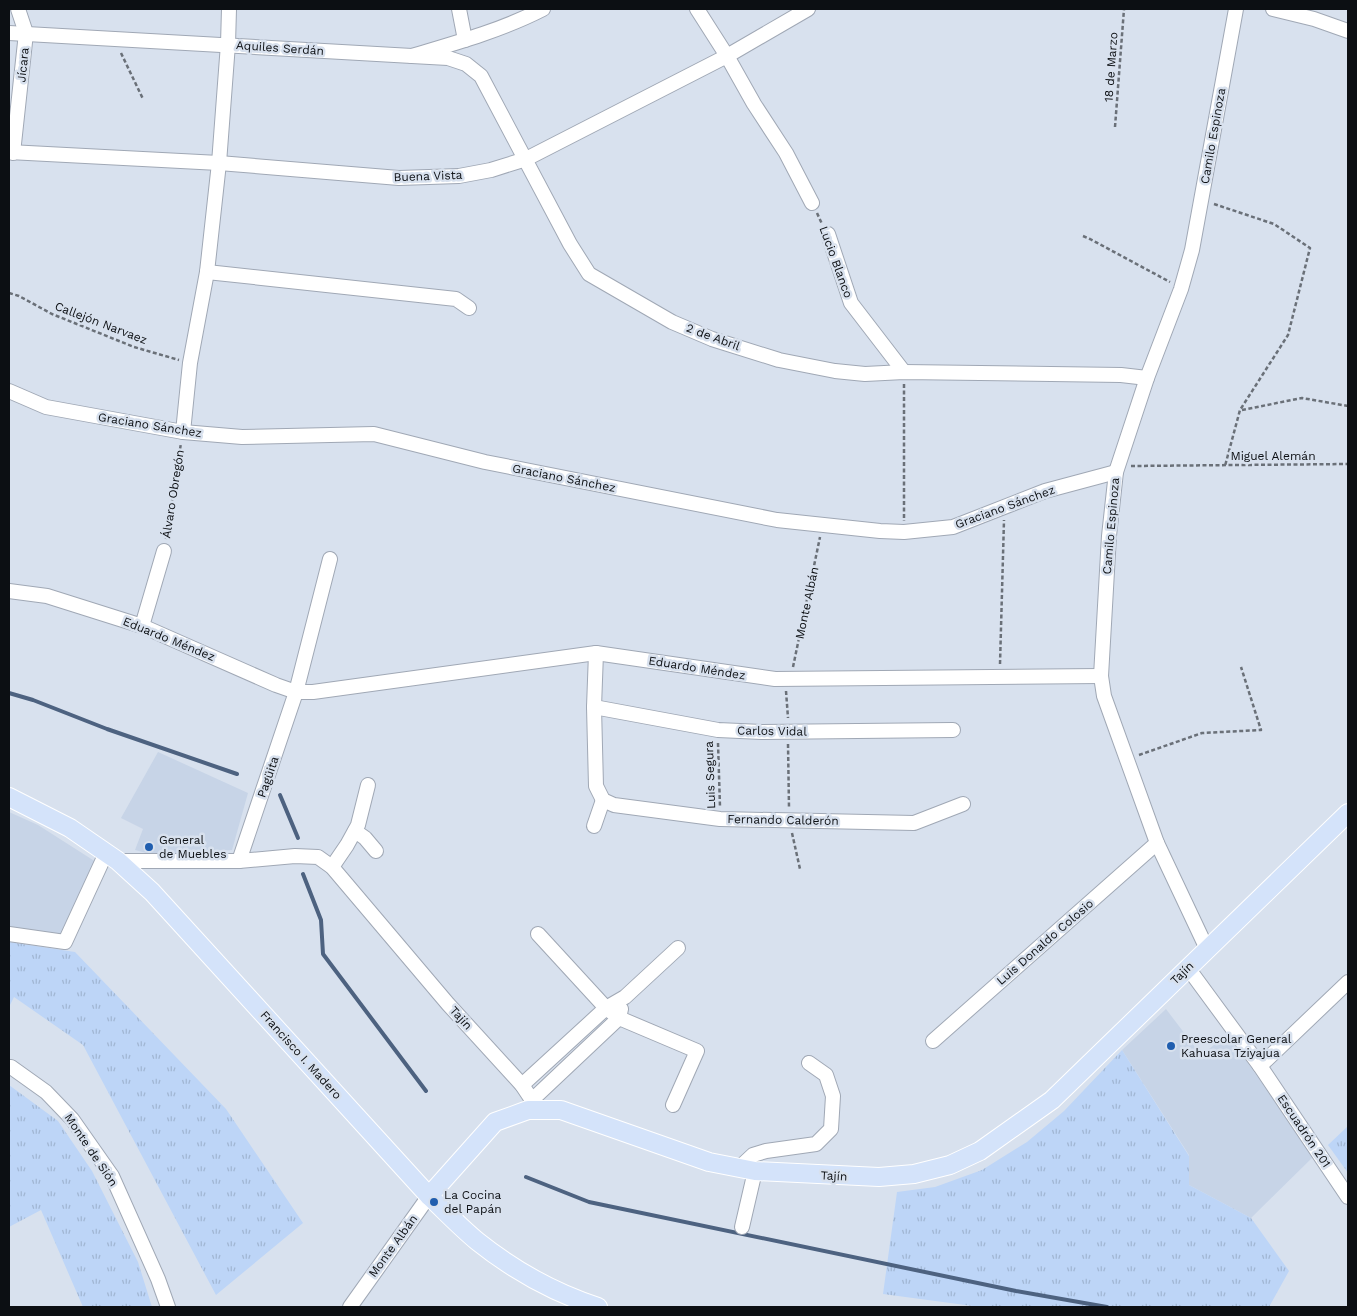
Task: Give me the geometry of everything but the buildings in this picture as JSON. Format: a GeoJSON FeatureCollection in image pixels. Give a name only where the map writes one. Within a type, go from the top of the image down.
{"type":"FeatureCollection","features":[{"type":"Feature","properties":{"kind":"main road","name":"Francisco I. Madero"},"geometry":{"type":"LineString","coordinates":[[9,797],[70,828],[112,857],[152,892],[429,1196],[476,1240],[506,1263],[541,1282],[598,1307]]}},
{"type":"Feature","properties":{"kind":"main road","name":"Tajín"},"geometry":{"type":"LineString","coordinates":[[530,1105],[561,1110],[709,1162],[747,1170],[849,1177],[878,1177],[914,1174],[950,1165],[980,1152],[1052,1100],[1348,813]]}},
{"type":"Feature","properties":{"kind":"main road","name":"Monte Albán"},"geometry":{"type":"LineString","coordinates":[[429,1196],[495,1122],[530,1105]]}},
{"type":"Feature","properties":{"kind":"street","name":"Jícara"},"geometry":{"type":"LineString","coordinates":[[11,152],[26,33],[18,9]]}},
{"type":"Feature","properties":{"kind":"street","name":"Álvaro Obregón"},"geometry":{"type":"LineString","coordinates":[[182,432],[190,363],[207,272],[219,163],[229,9]]}},
{"type":"Feature","properties":{"kind":"street"},"geometry":{"type":"LineString","coordinates":[[459,9],[465,40]]}},
{"type":"Feature","properties":{"kind":"street","name":"Aquiles Serdán"},"geometry":{"type":"LineString","coordinates":[[9,33],[412,56],[465,40],[530,16],[543,9]]}},
{"type":"Feature","properties":{"kind":"street"},"geometry":{"type":"LineString","coordinates":[[697,9],[728,56],[754,104],[786,153],[812,204]]}},
{"type":"Feature","properties":{"kind":"street","name":"Buena Vista"},"geometry":{"type":"LineString","coordinates":[[11,152],[219,163],[400,178],[460,176],[491,170],[526,159],[728,56],[808,9]]}},
{"type":"Feature","properties":{"kind":"street","name":"Camilo Espinoza"},"geometry":{"type":"LineString","coordinates":[[1207,949],[1157,843],[1104,696],[1101,676],[1109,536],[1116,469],[1147,378],[1182,289],[1202,200],[1236,9]]}},
{"type":"Feature","properties":{"kind":"street"},"geometry":{"type":"LineString","coordinates":[[1273,9],[1314,19],[1348,31]]}},
{"type":"Feature","properties":{"kind":"street","name":"2 de Abril"},"geometry":{"type":"LineString","coordinates":[[412,56],[448,58],[466,64],[481,76],[570,244],[589,274],[672,322],[712,339],[779,360],[835,371],[857,373],[1121,375],[1147,378]]}},
{"type":"Feature","properties":{"kind":"street","name":"Lucio Blanco"},"geometry":{"type":"LineString","coordinates":[[828,234],[851,303],[904,372]]}},
{"type":"Feature","properties":{"kind":"street"},"geometry":{"type":"LineString","coordinates":[[207,272],[456,299],[469,308]]}},
{"type":"Feature","properties":{"kind":"street","name":"Graciano Sánchez"},"geometry":{"type":"LineString","coordinates":[[9,391],[46,407],[182,432],[242,437],[374,434],[495,464],[777,520],[823,526],[904,532],[953,527],[1045,491],[1116,469]]}},
{"type":"Feature","properties":{"kind":"street","name":"Álvaro Obregón"},"geometry":{"type":"LineString","coordinates":[[142,626],[164,551]]}},
{"type":"Feature","properties":{"kind":"street"},"geometry":{"type":"LineString","coordinates":[[296,692],[330,559]]}},
{"type":"Feature","properties":{"kind":"street","name":"Eduardo Méndez"},"geometry":{"type":"LineString","coordinates":[[9,591],[47,596],[142,626],[296,692],[313,692],[596,653],[775,680],[1101,676]]}},
{"type":"Feature","properties":{"kind":"street"},"geometry":{"type":"LineString","coordinates":[[594,826],[603,800],[596,786],[594,707],[596,653]]}},
{"type":"Feature","properties":{"kind":"street","name":"Pagüita"},"geometry":{"type":"LineString","coordinates":[[239,861],[296,692]]}},
{"type":"Feature","properties":{"kind":"street","name":"Carlos Vidal"},"geometry":{"type":"LineString","coordinates":[[594,707],[718,730],[788,732],[953,730]]}},
{"type":"Feature","properties":{"kind":"street"},"geometry":{"type":"LineString","coordinates":[[332,867],[358,825],[368,785]]}},
{"type":"Feature","properties":{"kind":"street","name":"Fernando Calderón"},"geometry":{"type":"LineString","coordinates":[[603,800],[614,805],[720,819],[914,823],[963,804]]}},
{"type":"Feature","properties":{"kind":"street"},"geometry":{"type":"LineString","coordinates":[[355,831],[365,838],[376,851]]}},
{"type":"Feature","properties":{"kind":"street","name":"Luis Donaldo Colosio"},"geometry":{"type":"LineString","coordinates":[[933,1041],[1157,843]]}},
{"type":"Feature","properties":{"kind":"street","name":"Tajín"},"geometry":{"type":"LineString","coordinates":[[239,861],[296,856],[318,857],[332,867],[448,1004],[522,1086],[530,1105]]}},
{"type":"Feature","properties":{"kind":"street"},"geometry":{"type":"LineString","coordinates":[[9,934],[65,942],[112,857],[239,861]]}},
{"type":"Feature","properties":{"kind":"street"},"geometry":{"type":"LineString","coordinates":[[538,934],[606,1008],[618,1018],[697,1050],[673,1105]]}},
{"type":"Feature","properties":{"kind":"street","name":"Monte Albán"},"geometry":{"type":"LineString","coordinates":[[522,1086],[606,1008],[625,997],[678,948]]}},
{"type":"Feature","properties":{"kind":"street","name":"Escuadrón 201"},"geometry":{"type":"LineString","coordinates":[[1188,968],[1260,1066],[1348,1197]]}},
{"type":"Feature","properties":{"kind":"street"},"geometry":{"type":"LineString","coordinates":[[1260,1066],[1348,982]]}},
{"type":"Feature","properties":{"kind":"street","name":"Monte Albán"},"geometry":{"type":"LineString","coordinates":[[530,1105],[618,1018],[625,997]]}},
{"type":"Feature","properties":{"kind":"street"},"geometry":{"type":"LineString","coordinates":[[566,1044],[576,1058]]}},
{"type":"Feature","properties":{"kind":"street"},"geometry":{"type":"LineString","coordinates":[[742,1227],[747,1170],[753,1155],[766,1151],[816,1144],[831,1130],[833,1096],[826,1075],[809,1063]]}},
{"type":"Feature","properties":{"kind":"street","name":"Monte de Sión"},"geometry":{"type":"LineString","coordinates":[[11,1067],[46,1092],[72,1119],[112,1176],[158,1279],[168,1307]]}},
{"type":"Feature","properties":{"kind":"street","name":"Monte Albán"},"geometry":{"type":"LineString","coordinates":[[350,1307],[429,1196]]}},
{"type":"Feature","properties":{"kind":"path","name":"18 de Marzo"},"geometry":{"type":"LineString","coordinates":[[1115,127],[1124,9]]}},
{"type":"Feature","properties":{"kind":"path"},"geometry":{"type":"LineString","coordinates":[[121,39],[121,56],[143,99]]}},
{"type":"Feature","properties":{"kind":"path","name":"Miguel Alemán"},"geometry":{"type":"LineString","coordinates":[[1202,200],[1274,224],[1310,248],[1288,336],[1240,410],[1225,466],[1348,464]]}},
{"type":"Feature","properties":{"kind":"path","name":"Lucio Blanco"},"geometry":{"type":"LineString","coordinates":[[812,204],[828,234]]}},
{"type":"Feature","properties":{"kind":"path"},"geometry":{"type":"LineString","coordinates":[[1083,236],[1182,289]]}},
{"type":"Feature","properties":{"kind":"path","name":"Callejón Narvaez"},"geometry":{"type":"LineString","coordinates":[[9,293],[19,296],[52,314],[134,347],[190,363]]}},
{"type":"Feature","properties":{"kind":"path"},"geometry":{"type":"LineString","coordinates":[[904,372],[904,532]]}},
{"type":"Feature","properties":{"kind":"path"},"geometry":{"type":"LineString","coordinates":[[1240,410],[1302,398],[1348,406]]}},
{"type":"Feature","properties":{"kind":"path","name":"Álvaro Obregón"},"geometry":{"type":"LineString","coordinates":[[164,551],[182,432]]}},
{"type":"Feature","properties":{"kind":"path"},"geometry":{"type":"LineString","coordinates":[[1116,469],[1225,466]]}},
{"type":"Feature","properties":{"kind":"path"},"geometry":{"type":"LineString","coordinates":[[1000,678],[1004,508]]}},
{"type":"Feature","properties":{"kind":"path","name":"Monte Albán"},"geometry":{"type":"LineString","coordinates":[[800,869],[790,821],[788,680],[823,526]]}},
{"type":"Feature","properties":{"kind":"path"},"geometry":{"type":"LineString","coordinates":[[1126,760],[1202,733],[1261,730],[1241,667]]}},
{"type":"Feature","properties":{"kind":"path","name":"Luis Segura"},"geometry":{"type":"LineString","coordinates":[[718,730],[720,819]]}},
{"type":"Feature","properties":{"kind":"shaded area"},"geometry":{"type":"Polygon","coordinates":[[[158,752],[248,793],[232,850],[154,855],[135,850],[143,829],[121,818],[158,752]]]}},
{"type":"Feature","properties":{"kind":"shaded area"},"geometry":{"type":"Polygon","coordinates":[[[9,812],[38,825],[96,862],[65,932],[58,936],[9,928],[9,812]]]}},
{"type":"Feature","properties":{"kind":"shaded area"},"geometry":{"type":"Polygon","coordinates":[[[1166,1009],[1201,1055],[1228,1034],[1313,1157],[1251,1218],[1189,1185],[1189,1155],[1122,1050],[1166,1009]]]}},
{"type":"Feature","properties":{"kind":"green space"},"geometry":{"type":"Polygon","coordinates":[[[9,942],[75,952],[226,1109],[303,1223],[216,1295],[83,1045],[14,997],[9,1007],[9,942]]]}},
{"type":"Feature","properties":{"kind":"green space"},"geometry":{"type":"Polygon","coordinates":[[[1122,1050],[1189,1156],[1189,1185],[1251,1218],[1289,1271],[1269,1307],[980,1307],[883,1294],[897,1192],[935,1187],[982,1170],[1027,1142],[1064,1111],[1122,1050]]]}},
{"type":"Feature","properties":{"kind":"green space"},"geometry":{"type":"Polygon","coordinates":[[[9,1085],[58,1121],[92,1171],[138,1262],[152,1307],[83,1307],[41,1210],[9,1227],[9,1085]]]}},
{"type":"Feature","properties":{"kind":"green space"},"geometry":{"type":"Polygon","coordinates":[[[1348,1126],[1348,1173],[1328,1145],[1348,1126]]]}},
{"type":"Feature","properties":{"kind":"waterway"},"geometry":{"type":"LineString","coordinates":[[9,693],[237,774]]}},
{"type":"Feature","properties":{"kind":"waterway"},"geometry":{"type":"LineString","coordinates":[[280,795],[298,838]]}},
{"type":"Feature","properties":{"kind":"waterway"},"geometry":{"type":"LineString","coordinates":[[303,874],[321,920],[323,954],[426,1091]]}},
{"type":"Feature","properties":{"kind":"waterway"},"geometry":{"type":"LineString","coordinates":[[526,1177],[589,1202],[1016,1291],[1107,1307]]}},
{"type":"Feature","properties":{"kind":"place","name":"General de Muebles"},"geometry":{"type":"Point","coordinates":[149,847]}},
{"type":"Feature","properties":{"kind":"place","name":"Preescolar General Kahuasa Tziyajua"},"geometry":{"type":"Point","coordinates":[1171,1046]}},
{"type":"Feature","properties":{"kind":"place","name":"La Cocina del Papán"},"geometry":{"type":"Point","coordinates":[434,1202]}}]}
